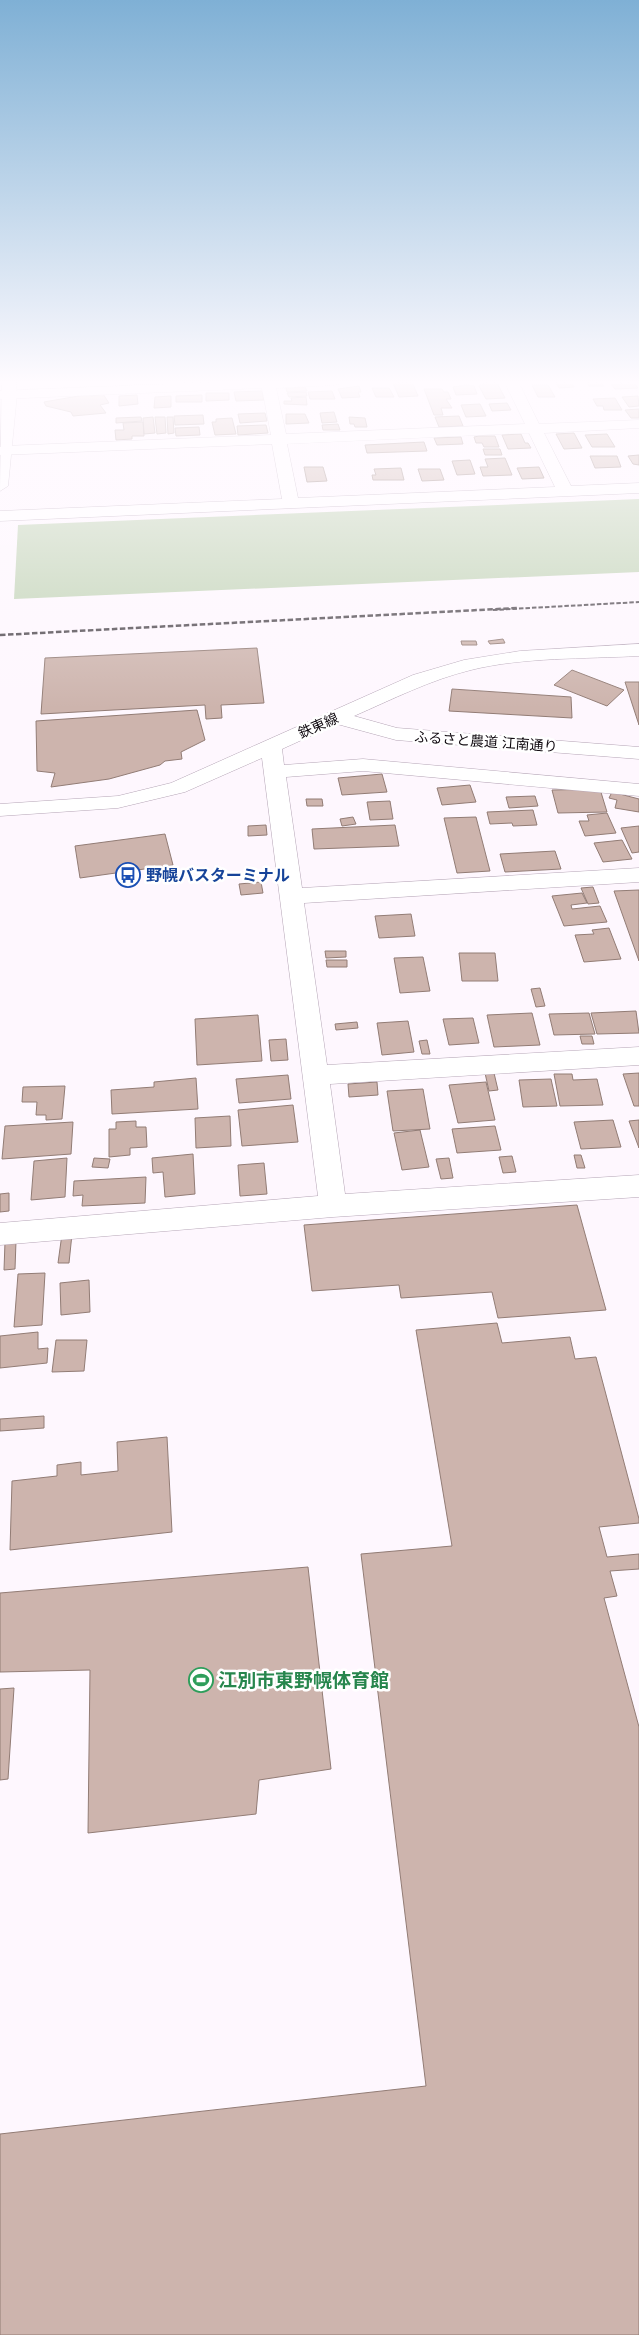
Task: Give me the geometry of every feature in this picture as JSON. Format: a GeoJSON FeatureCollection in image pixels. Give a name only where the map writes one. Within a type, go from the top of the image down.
{"type":"FeatureCollection","features":[{"type":"Feature","properties":{"kind":"street"},"geometry":{"type":"LineString","coordinates":[[289,490],[291,503]]}},
{"type":"Feature","properties":{"kind":"street"},"geometry":{"type":"LineString","coordinates":[[0,516],[590,490]]}},
{"type":"Feature","properties":{"kind":"street","name":"鉄東線"},"geometry":{"type":"LineString","coordinates":[[0,810],[84,806],[149,796],[178,788],[420,679],[471,664],[520,657],[639,650]]}},
{"type":"Feature","properties":{"kind":"street","name":"ふるさと農道 江南通り"},"geometry":{"type":"LineString","coordinates":[[335,717],[396,734],[639,753]]}},
{"type":"Feature","properties":{"kind":"street"},"geometry":{"type":"LineString","coordinates":[[271,746],[333,1206]]}},
{"type":"Feature","properties":{"kind":"street"},"geometry":{"type":"LineString","coordinates":[[275,772],[363,765],[639,790]]}},
{"type":"Feature","properties":{"kind":"street"},"geometry":{"type":"LineString","coordinates":[[291,896],[639,875]]}},
{"type":"Feature","properties":{"kind":"street"},"geometry":{"type":"LineString","coordinates":[[315,1076],[639,1056]]}},
{"type":"Feature","properties":{"kind":"street"},"geometry":{"type":"LineString","coordinates":[[0,1234],[333,1206],[639,1186]]}},
{"type":"Feature","properties":{"kind":"green space"},"geometry":{"type":"Polygon","coordinates":[[[639,499],[639,572],[14,599],[18,525],[639,499]]]}},
{"type":"Feature","properties":{"kind":"building"},"geometry":{"type":"Polygon","coordinates":[[[503,639],[505,643],[490,644],[488,641],[503,639]]]}},
{"type":"Feature","properties":{"kind":"building"},"geometry":{"type":"Polygon","coordinates":[[[461,641],[476,641],[477,645],[462,645],[461,641]]]}},
{"type":"Feature","properties":{"kind":"building"},"geometry":{"type":"Polygon","coordinates":[[[257,648],[264,703],[221,705],[222,718],[206,719],[205,705],[41,714],[45,658],[257,648]]]}},
{"type":"Feature","properties":{"kind":"building"},"geometry":{"type":"Polygon","coordinates":[[[572,670],[624,690],[607,706],[554,685],[572,670]]]}},
{"type":"Feature","properties":{"kind":"building"},"geometry":{"type":"Polygon","coordinates":[[[625,682],[639,682],[639,725],[625,682]]]}},
{"type":"Feature","properties":{"kind":"building"},"geometry":{"type":"Polygon","coordinates":[[[452,689],[571,697],[572,718],[449,711],[452,689]]]}},
{"type":"Feature","properties":{"kind":"building"},"geometry":{"type":"Polygon","coordinates":[[[197,710],[205,740],[181,752],[182,759],[165,761],[160,765],[109,779],[51,787],[55,773],[37,771],[36,721],[197,710]]]}},
{"type":"Feature","properties":{"kind":"building"},"geometry":{"type":"Polygon","coordinates":[[[382,774],[387,792],[342,795],[338,778],[382,774]]]}},
{"type":"Feature","properties":{"kind":"building"},"geometry":{"type":"Polygon","coordinates":[[[470,785],[476,802],[442,805],[437,788],[470,785]]]}},
{"type":"Feature","properties":{"kind":"building"},"geometry":{"type":"Polygon","coordinates":[[[600,789],[607,812],[558,813],[552,790],[600,789]]]}},
{"type":"Feature","properties":{"kind":"building"},"geometry":{"type":"Polygon","coordinates":[[[612,792],[639,799],[639,812],[615,808],[617,800],[609,798],[612,792]]]}},
{"type":"Feature","properties":{"kind":"building"},"geometry":{"type":"Polygon","coordinates":[[[535,796],[538,806],[509,808],[506,797],[535,796]]]}},
{"type":"Feature","properties":{"kind":"building"},"geometry":{"type":"Polygon","coordinates":[[[306,799],[322,799],[323,806],[307,806],[306,799]]]}},
{"type":"Feature","properties":{"kind":"building"},"geometry":{"type":"Polygon","coordinates":[[[390,801],[393,819],[370,820],[367,802],[390,801]]]}},
{"type":"Feature","properties":{"kind":"building"},"geometry":{"type":"Polygon","coordinates":[[[533,810],[537,825],[513,826],[512,823],[490,824],[487,812],[533,810]]]}},
{"type":"Feature","properties":{"kind":"building"},"geometry":{"type":"Polygon","coordinates":[[[607,813],[616,833],[585,836],[579,821],[589,821],[587,815],[607,813]]]}},
{"type":"Feature","properties":{"kind":"building"},"geometry":{"type":"Polygon","coordinates":[[[353,817],[356,824],[342,826],[340,819],[353,817]]]}},
{"type":"Feature","properties":{"kind":"building"},"geometry":{"type":"Polygon","coordinates":[[[476,817],[490,871],[457,873],[444,818],[476,817]]]}},
{"type":"Feature","properties":{"kind":"building"},"geometry":{"type":"Polygon","coordinates":[[[266,825],[267,835],[248,836],[248,826],[266,825]]]}},
{"type":"Feature","properties":{"kind":"building"},"geometry":{"type":"Polygon","coordinates":[[[395,825],[399,846],[314,849],[312,829],[395,825]]]}},
{"type":"Feature","properties":{"kind":"building"},"geometry":{"type":"Polygon","coordinates":[[[639,826],[639,852],[632,853],[621,828],[639,826]]]}},
{"type":"Feature","properties":{"kind":"building"},"geometry":{"type":"Polygon","coordinates":[[[165,834],[173,865],[80,878],[75,846],[165,834]]]}},
{"type":"Feature","properties":{"kind":"building"},"geometry":{"type":"Polygon","coordinates":[[[622,840],[632,859],[603,862],[594,843],[622,840]]]}},
{"type":"Feature","properties":{"kind":"building"},"geometry":{"type":"Polygon","coordinates":[[[555,851],[561,869],[505,872],[500,854],[555,851]]]}},
{"type":"Feature","properties":{"kind":"building"},"geometry":{"type":"Polygon","coordinates":[[[261,882],[263,893],[241,895],[239,884],[261,882]]]}},
{"type":"Feature","properties":{"kind":"building"},"geometry":{"type":"Polygon","coordinates":[[[593,887],[599,903],[588,904],[581,888],[593,887]]]}},
{"type":"Feature","properties":{"kind":"building"},"geometry":{"type":"Polygon","coordinates":[[[639,890],[639,961],[614,891],[639,890]]]}},
{"type":"Feature","properties":{"kind":"building"},"geometry":{"type":"Polygon","coordinates":[[[582,893],[587,903],[571,905],[572,909],[600,906],[607,922],[564,926],[552,896],[582,893]]]}},
{"type":"Feature","properties":{"kind":"building"},"geometry":{"type":"Polygon","coordinates":[[[411,914],[415,936],[379,938],[375,916],[411,914]]]}},
{"type":"Feature","properties":{"kind":"building"},"geometry":{"type":"Polygon","coordinates":[[[609,928],[621,959],[584,962],[575,935],[594,934],[592,930],[609,928]]]}},
{"type":"Feature","properties":{"kind":"building"},"geometry":{"type":"Polygon","coordinates":[[[325,951],[346,951],[346,957],[326,958],[325,951]]]}},
{"type":"Feature","properties":{"kind":"building"},"geometry":{"type":"Polygon","coordinates":[[[459,953],[495,953],[498,981],[462,981],[459,953]]]}},
{"type":"Feature","properties":{"kind":"building"},"geometry":{"type":"Polygon","coordinates":[[[423,957],[430,991],[400,993],[394,958],[423,957]]]}},
{"type":"Feature","properties":{"kind":"building"},"geometry":{"type":"Polygon","coordinates":[[[326,960],[347,960],[347,967],[327,967],[326,960]]]}},
{"type":"Feature","properties":{"kind":"building"},"geometry":{"type":"Polygon","coordinates":[[[540,988],[545,1006],[536,1007],[531,989],[540,988]]]}},
{"type":"Feature","properties":{"kind":"building"},"geometry":{"type":"Polygon","coordinates":[[[636,1011],[639,1033],[597,1034],[591,1013],[636,1011]]]}},
{"type":"Feature","properties":{"kind":"building"},"geometry":{"type":"Polygon","coordinates":[[[532,1013],[540,1045],[494,1047],[487,1015],[532,1013]]]}},
{"type":"Feature","properties":{"kind":"building"},"geometry":{"type":"Polygon","coordinates":[[[589,1013],[595,1034],[554,1035],[549,1014],[589,1013]]]}},
{"type":"Feature","properties":{"kind":"building"},"geometry":{"type":"Polygon","coordinates":[[[258,1015],[262,1061],[197,1065],[195,1019],[258,1015]]]}},
{"type":"Feature","properties":{"kind":"building"},"geometry":{"type":"Polygon","coordinates":[[[473,1018],[479,1043],[449,1045],[443,1019],[473,1018]]]}},
{"type":"Feature","properties":{"kind":"building"},"geometry":{"type":"Polygon","coordinates":[[[408,1021],[414,1052],[382,1055],[377,1023],[408,1021]]]}},
{"type":"Feature","properties":{"kind":"building"},"geometry":{"type":"Polygon","coordinates":[[[357,1022],[358,1028],[336,1030],[335,1024],[357,1022]]]}},
{"type":"Feature","properties":{"kind":"building"},"geometry":{"type":"Polygon","coordinates":[[[580,1036],[592,1036],[594,1044],[582,1044],[580,1036]]]}},
{"type":"Feature","properties":{"kind":"building"},"geometry":{"type":"Polygon","coordinates":[[[286,1039],[288,1060],[271,1061],[269,1040],[286,1039]]]}},
{"type":"Feature","properties":{"kind":"building"},"geometry":{"type":"Polygon","coordinates":[[[427,1040],[430,1054],[422,1054],[419,1041],[427,1040]]]}},
{"type":"Feature","properties":{"kind":"building"},"geometry":{"type":"Polygon","coordinates":[[[485,1073],[494,1073],[498,1090],[489,1091],[485,1073]]]}},
{"type":"Feature","properties":{"kind":"building"},"geometry":{"type":"Polygon","coordinates":[[[639,1073],[639,1106],[634,1106],[623,1074],[639,1073]]]}},
{"type":"Feature","properties":{"kind":"building"},"geometry":{"type":"Polygon","coordinates":[[[554,1074],[572,1074],[573,1080],[597,1079],[603,1105],[560,1106],[554,1074]]]}},
{"type":"Feature","properties":{"kind":"building"},"geometry":{"type":"Polygon","coordinates":[[[288,1075],[291,1099],[239,1103],[236,1079],[288,1075]]]}},
{"type":"Feature","properties":{"kind":"building"},"geometry":{"type":"Polygon","coordinates":[[[196,1078],[198,1109],[112,1114],[111,1090],[154,1087],[154,1082],[196,1078]]]}},
{"type":"Feature","properties":{"kind":"building"},"geometry":{"type":"Polygon","coordinates":[[[551,1079],[557,1106],[523,1107],[519,1080],[551,1079]]]}},
{"type":"Feature","properties":{"kind":"building"},"geometry":{"type":"Polygon","coordinates":[[[377,1082],[378,1095],[349,1097],[348,1084],[377,1082]]]}},
{"type":"Feature","properties":{"kind":"building"},"geometry":{"type":"Polygon","coordinates":[[[486,1082],[495,1120],[458,1123],[449,1085],[486,1082]]]}},
{"type":"Feature","properties":{"kind":"building"},"geometry":{"type":"Polygon","coordinates":[[[65,1086],[62,1119],[46,1120],[46,1115],[36,1115],[37,1102],[22,1102],[23,1087],[65,1086]]]}},
{"type":"Feature","properties":{"kind":"building"},"geometry":{"type":"Polygon","coordinates":[[[423,1089],[430,1129],[393,1131],[387,1091],[423,1089]]]}},
{"type":"Feature","properties":{"kind":"building"},"geometry":{"type":"Polygon","coordinates":[[[293,1105],[298,1142],[242,1146],[238,1110],[293,1105]]]}},
{"type":"Feature","properties":{"kind":"building"},"geometry":{"type":"Polygon","coordinates":[[[230,1116],[231,1146],[196,1148],[195,1118],[230,1116]]]}},
{"type":"Feature","properties":{"kind":"building"},"geometry":{"type":"Polygon","coordinates":[[[613,1120],[621,1147],[581,1149],[574,1122],[613,1120]]]}},
{"type":"Feature","properties":{"kind":"building"},"geometry":{"type":"Polygon","coordinates":[[[639,1120],[639,1148],[629,1121],[639,1120]]]}},
{"type":"Feature","properties":{"kind":"building"},"geometry":{"type":"Polygon","coordinates":[[[136,1121],[136,1127],[146,1127],[147,1147],[130,1148],[130,1155],[109,1157],[109,1129],[116,1129],[116,1122],[136,1121]]]}},
{"type":"Feature","properties":{"kind":"building"},"geometry":{"type":"Polygon","coordinates":[[[73,1122],[71,1154],[2,1159],[5,1126],[73,1122]]]}},
{"type":"Feature","properties":{"kind":"building"},"geometry":{"type":"Polygon","coordinates":[[[495,1126],[501,1150],[457,1153],[452,1129],[495,1126]]]}},
{"type":"Feature","properties":{"kind":"building"},"geometry":{"type":"Polygon","coordinates":[[[420,1130],[429,1167],[402,1170],[394,1133],[420,1130]]]}},
{"type":"Feature","properties":{"kind":"building"},"geometry":{"type":"Polygon","coordinates":[[[193,1154],[195,1194],[165,1197],[163,1172],[153,1173],[152,1158],[193,1154]]]}},
{"type":"Feature","properties":{"kind":"building"},"geometry":{"type":"Polygon","coordinates":[[[574,1155],[581,1155],[585,1168],[577,1168],[574,1155]]]}},
{"type":"Feature","properties":{"kind":"building"},"geometry":{"type":"Polygon","coordinates":[[[512,1156],[516,1172],[503,1173],[499,1157],[512,1156]]]}},
{"type":"Feature","properties":{"kind":"building"},"geometry":{"type":"Polygon","coordinates":[[[67,1158],[65,1197],[31,1200],[34,1161],[67,1158]]]}},
{"type":"Feature","properties":{"kind":"building"},"geometry":{"type":"Polygon","coordinates":[[[94,1158],[110,1159],[108,1168],[92,1167],[94,1158]]]}},
{"type":"Feature","properties":{"kind":"building"},"geometry":{"type":"Polygon","coordinates":[[[449,1158],[453,1178],[441,1179],[436,1159],[449,1158]]]}},
{"type":"Feature","properties":{"kind":"building"},"geometry":{"type":"Polygon","coordinates":[[[264,1163],[267,1194],[240,1196],[238,1165],[264,1163]]]}},
{"type":"Feature","properties":{"kind":"building"},"geometry":{"type":"Polygon","coordinates":[[[146,1177],[145,1203],[82,1206],[83,1195],[73,1196],[74,1181],[146,1177]]]}},
{"type":"Feature","properties":{"kind":"building"},"geometry":{"type":"Polygon","coordinates":[[[9,1193],[9,1211],[0,1212],[0,1194],[9,1193]]]}},
{"type":"Feature","properties":{"kind":"building"},"geometry":{"type":"Polygon","coordinates":[[[577,1205],[606,1310],[498,1318],[492,1292],[401,1298],[399,1285],[312,1291],[304,1225],[577,1205]]]}},
{"type":"Feature","properties":{"kind":"building"},"geometry":{"type":"Polygon","coordinates":[[[62,1234],[72,1234],[69,1263],[58,1263],[62,1234]]]}},
{"type":"Feature","properties":{"kind":"building"},"geometry":{"type":"Polygon","coordinates":[[[16,1241],[15,1269],[4,1270],[5,1242],[16,1241]]]}},
{"type":"Feature","properties":{"kind":"building"},"geometry":{"type":"Polygon","coordinates":[[[45,1273],[42,1325],[14,1327],[18,1274],[45,1273]]]}},
{"type":"Feature","properties":{"kind":"building"},"geometry":{"type":"Polygon","coordinates":[[[89,1280],[90,1312],[61,1315],[60,1283],[89,1280]]]}},
{"type":"Feature","properties":{"kind":"building"},"geometry":{"type":"Polygon","coordinates":[[[497,1323],[502,1343],[570,1337],[575,1359],[596,1357],[639,1519],[639,1523],[599,1527],[607,1557],[639,1554],[639,1569],[610,1571],[617,1596],[604,1598],[639,1727],[639,2335],[0,2335],[0,2134],[426,2086],[361,1554],[452,1546],[416,1330],[497,1323]]]}},
{"type":"Feature","properties":{"kind":"building"},"geometry":{"type":"Polygon","coordinates":[[[38,1332],[38,1349],[48,1348],[47,1363],[0,1368],[0,1336],[38,1332]]]}},
{"type":"Feature","properties":{"kind":"building"},"geometry":{"type":"Polygon","coordinates":[[[56,1340],[87,1340],[84,1371],[52,1372],[56,1340]]]}},
{"type":"Feature","properties":{"kind":"building"},"geometry":{"type":"Polygon","coordinates":[[[44,1416],[44,1428],[0,1431],[0,1419],[44,1416]]]}},
{"type":"Feature","properties":{"kind":"building"},"geometry":{"type":"Polygon","coordinates":[[[167,1437],[172,1532],[10,1550],[12,1481],[57,1476],[57,1465],[81,1462],[81,1475],[118,1471],[117,1442],[167,1437]]]}},
{"type":"Feature","properties":{"kind":"building"},"geometry":{"type":"Polygon","coordinates":[[[308,1567],[331,1769],[259,1780],[256,1814],[88,1833],[90,1670],[0,1672],[0,1593],[308,1567]]]}},
{"type":"Feature","properties":{"kind":"building"},"geometry":{"type":"Polygon","coordinates":[[[14,1688],[8,1779],[0,1780],[0,1689],[14,1688]]]}},
{"type":"Feature","properties":{"kind":"railway"},"geometry":{"type":"LineString","coordinates":[[493,610],[639,602]]}},
{"type":"Feature","properties":{"kind":"railway"},"geometry":{"type":"LineString","coordinates":[[0,635],[517,608]]}},
{"type":"Feature","properties":{"kind":"place","name":"野幌バスターミナル"},"geometry":{"type":"Point","coordinates":[128,875]}},
{"type":"Feature","properties":{"kind":"place","name":"江別市東野幌体育館"},"geometry":{"type":"Point","coordinates":[201,1680]}}]}
